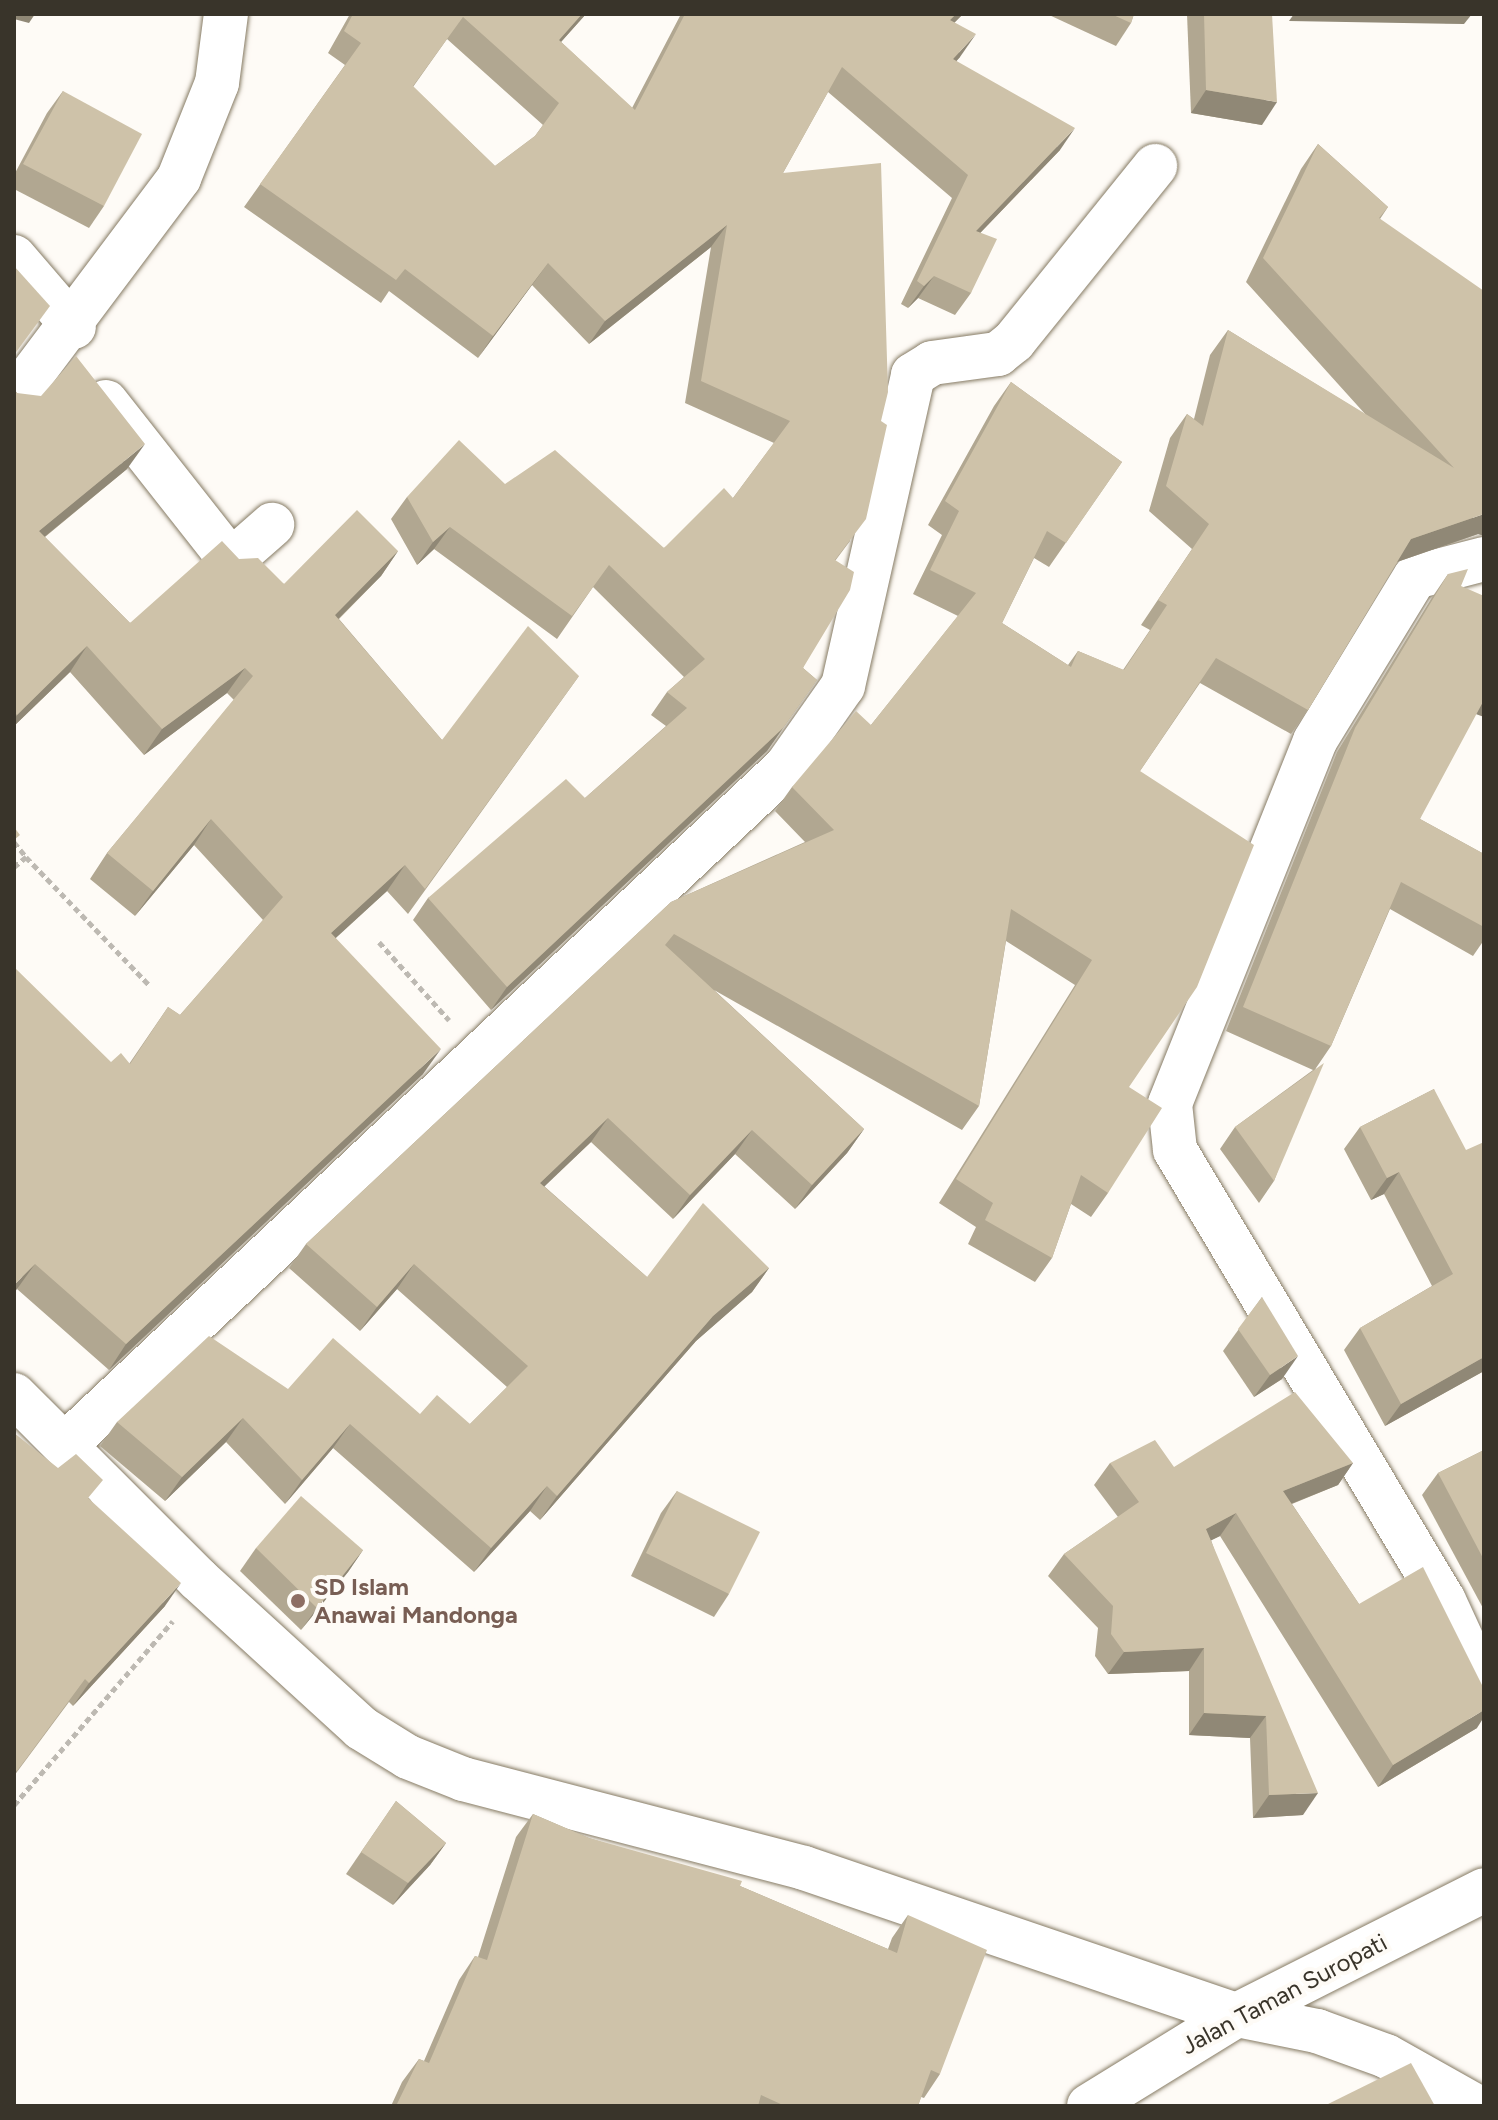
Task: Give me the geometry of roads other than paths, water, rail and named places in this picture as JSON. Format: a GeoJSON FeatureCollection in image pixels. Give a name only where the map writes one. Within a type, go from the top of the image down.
{"type":"FeatureCollection","features":[{"type":"Feature","properties":{"kind":"street"},"geometry":{"type":"LineString","coordinates":[[14,398],[67,335],[179,178],[217,83],[226,14]]}},
{"type":"Feature","properties":{"kind":"street"},"geometry":{"type":"LineString","coordinates":[[66,1444],[735,824],[821,726],[843,686],[870,592],[913,375],[932,363],[998,354],[1014,341],[1155,166]]}},
{"type":"Feature","properties":{"kind":"street"},"geometry":{"type":"LineString","coordinates":[[14,257],[231,561],[272,525]]}},
{"type":"Feature","properties":{"kind":"street"},"geometry":{"type":"LineString","coordinates":[[1484,559],[1415,577],[1315,741],[1170,1104],[1175,1150],[1444,1601],[1484,1688]]}},
{"type":"Feature","properties":{"kind":"street"},"geometry":{"type":"LineString","coordinates":[[14,1395],[198,1579],[361,1728],[408,1757],[463,1779],[977,1922],[1237,2015],[1317,2031],[1386,2056],[1475,2106]]}},
{"type":"Feature","properties":{"kind":"street","name":"Jalan Taman Suropati"},"geometry":{"type":"LineString","coordinates":[[1089,2106],[1237,2015],[1484,1890]]}},
{"type":"Feature","properties":{"kind":"place","name":"SD Islam Anawai Mandonga"},"geometry":{"type":"Point","coordinates":[298,1601]}}]}
